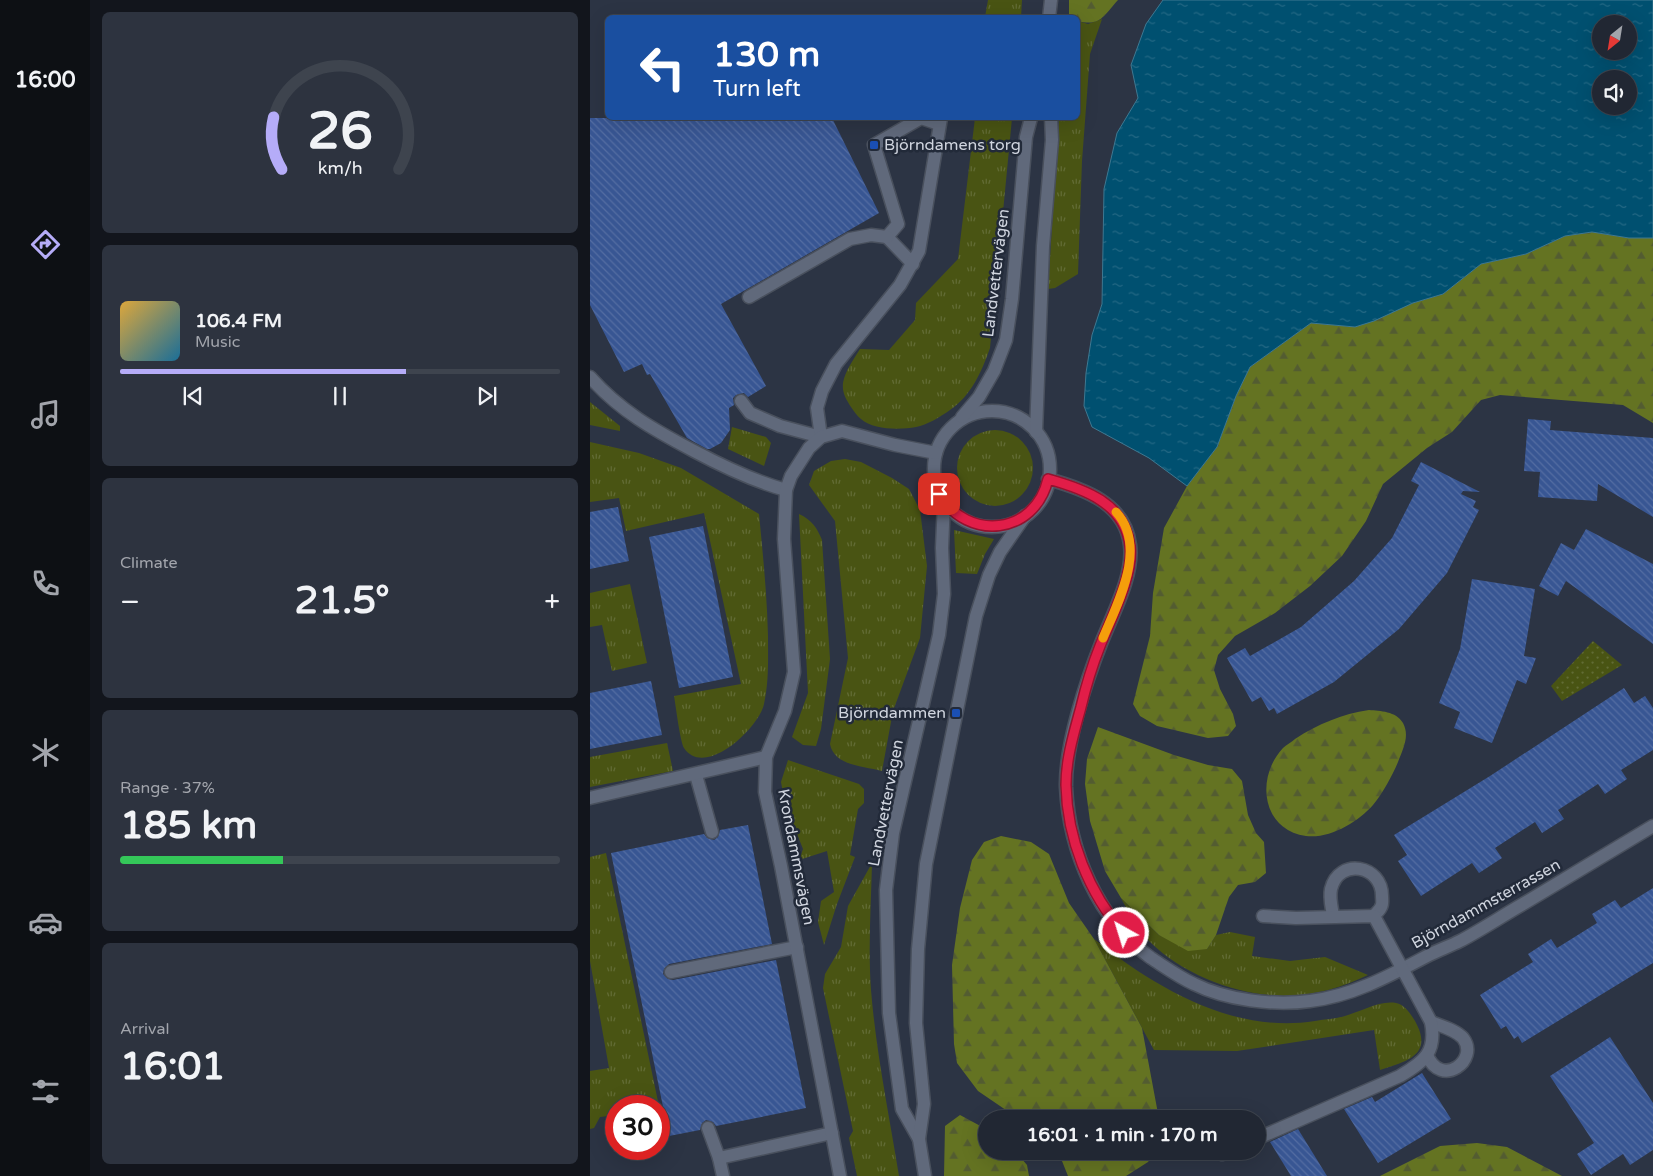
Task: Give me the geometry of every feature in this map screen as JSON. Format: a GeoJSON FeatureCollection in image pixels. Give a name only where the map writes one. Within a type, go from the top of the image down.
{"type":"FeatureCollection","features":[{"type":"Feature","properties":{"kind":"street"},"geometry":{"type":"LineString","coordinates":[[1049,15],[1051,0]]}},
{"type":"Feature","properties":{"kind":"street"},"geometry":{"type":"LineString","coordinates":[[887,238],[898,224],[874,145],[918,120]]}},
{"type":"Feature","properties":{"kind":"street","name":"Landvettervägen"},"geometry":{"type":"LineString","coordinates":[[959,421],[979,397],[994,371],[1006,340],[1012,299],[1026,138],[1030,120]]}},
{"type":"Feature","properties":{"kind":"street"},"geometry":{"type":"LineString","coordinates":[[1036,432],[1043,246],[1052,140],[1051,120]]}},
{"type":"Feature","properties":{"kind":"street"},"geometry":{"type":"LineString","coordinates":[[820,436],[817,408],[822,391],[836,364],[900,285],[920,251],[940,121]]}},
{"type":"Feature","properties":{"kind":"street"},"geometry":{"type":"LineString","coordinates":[[749,297],[850,239],[871,235],[887,238],[913,264]]}},
{"type":"Feature","properties":{"kind":"street"},"geometry":{"type":"LineString","coordinates":[[590,378],[606,396],[631,415],[665,436],[738,474],[786,490]]}},
{"type":"Feature","properties":{"kind":"street"},"geometry":{"type":"LineString","coordinates":[[741,401],[750,413],[780,426],[820,436],[842,431],[895,445],[936,453]]}},
{"type":"Feature","properties":{"kind":"street"},"geometry":{"type":"LineString","coordinates":[[983,412],[1000,412],[1016,416],[1036,432],[1044,444],[1048,458],[1048,479],[1040,500],[1025,516],[1000,526],[981,526],[956,514],[944,501],[934,478],[936,453],[945,435],[959,421],[967,416],[983,412]]}},
{"type":"Feature","properties":{"kind":"street","name":"Krondammsvägen"},"geometry":{"type":"LineString","coordinates":[[820,436],[796,466],[786,490],[784,539],[794,672],[784,711],[766,757],[765,792],[797,947],[840,1176]]}},
{"type":"Feature","properties":{"kind":"street","name":"Björndammsterrassen"},"geometry":{"type":"LineString","coordinates":[[1048,479],[1087,491],[1102,500],[1118,514],[1127,532],[1130,546],[1125,585],[1093,665],[1070,747],[1066,784],[1069,815],[1078,851],[1088,879],[1112,919],[1137,948],[1187,980],[1196,985],[1227,995],[1256,1001],[1309,1002],[1350,993],[1462,940],[1653,826]]}},
{"type":"Feature","properties":{"kind":"street","name":"Landvettervägen"},"geometry":{"type":"LineString","coordinates":[[919,1139],[902,1110],[889,1013],[886,890],[893,833],[939,635],[944,594],[942,548],[944,501]]}},
{"type":"Feature","properties":{"kind":"street","name":"Landvettervägen"},"geometry":{"type":"LineString","coordinates":[[925,1176],[919,1139],[924,1104],[916,1023],[918,950],[926,864],[976,616],[989,575],[1000,552],[1025,516]]}},
{"type":"Feature","properties":{"kind":"street"},"geometry":{"type":"LineString","coordinates":[[590,798],[696,775],[766,757]]}},
{"type":"Feature","properties":{"kind":"street"},"geometry":{"type":"LineString","coordinates":[[696,775],[712,832]]}},
{"type":"Feature","properties":{"kind":"street"},"geometry":{"type":"LineString","coordinates":[[1333,916],[1330,890],[1338,876],[1344,870],[1352,867],[1373,874],[1379,885],[1382,892],[1382,906],[1374,916]]}},
{"type":"Feature","properties":{"kind":"street"},"geometry":{"type":"LineString","coordinates":[[1264,916],[1296,918],[1374,916]]}},
{"type":"Feature","properties":{"kind":"street"},"geometry":{"type":"LineString","coordinates":[[1266,1135],[1400,1076],[1418,1066],[1428,1055],[1433,1043],[1431,1022],[1374,916]]}},
{"type":"Feature","properties":{"kind":"street"},"geometry":{"type":"LineString","coordinates":[[671,972],[797,947]]}},
{"type":"Feature","properties":{"kind":"street"},"geometry":{"type":"LineString","coordinates":[[1428,1055],[1434,1066],[1440,1070],[1455,1070],[1460,1066],[1466,1055],[1467,1046],[1462,1037],[1451,1030],[1431,1022]]}},
{"type":"Feature","properties":{"kind":"street"},"geometry":{"type":"LineString","coordinates":[[708,1128],[719,1158],[723,1176]]}},
{"type":"Feature","properties":{"kind":"street"},"geometry":{"type":"LineString","coordinates":[[719,1158],[832,1133]]}},
{"type":"Feature","properties":{"kind":"green space"},"geometry":{"type":"Polygon","coordinates":[[[988,0],[1022,0],[1021,15],[985,15],[988,0]]]}},
{"type":"Feature","properties":{"kind":"green space"},"geometry":{"type":"Polygon","coordinates":[[[1069,0],[1118,0],[1097,21],[1080,21],[1080,15],[1069,15],[1069,0]]]}},
{"type":"Feature","properties":{"kind":"green space"},"geometry":{"type":"Polygon","coordinates":[[[1102,19],[1090,54],[1082,161],[1078,274],[1055,288],[1048,289],[1059,120],[1080,120],[1080,22],[1088,24],[1102,19]]]}},
{"type":"Feature","properties":{"kind":"green space"},"geometry":{"type":"Polygon","coordinates":[[[975,120],[1012,120],[990,348],[979,374],[964,398],[946,413],[929,423],[916,427],[895,429],[866,423],[849,404],[843,390],[844,379],[850,365],[860,349],[889,350],[915,320],[916,303],[958,259],[975,120]]]}},
{"type":"Feature","properties":{"kind":"green space"},"geometry":{"type":"Polygon","coordinates":[[[1592,232],[1629,238],[1653,238],[1653,423],[1623,405],[1500,395],[1481,400],[1452,432],[1427,448],[1383,484],[1366,521],[1342,556],[1310,586],[1275,613],[1235,636],[1218,655],[1214,670],[1220,689],[1233,714],[1236,726],[1228,736],[1208,738],[1157,726],[1140,716],[1133,704],[1150,636],[1153,593],[1164,528],[1187,486],[1217,447],[1236,396],[1250,367],[1311,323],[1355,327],[1413,303],[1443,294],[1481,264],[1526,254],[1565,236],[1592,232]]]}},
{"type":"Feature","properties":{"kind":"green space"},"geometry":{"type":"Polygon","coordinates":[[[590,402],[620,426],[620,431],[590,425],[590,402]]]}},
{"type":"Feature","properties":{"kind":"green space"},"geometry":{"type":"Polygon","coordinates":[[[732,427],[766,437],[771,443],[764,466],[728,449],[732,427]]]}},
{"type":"Feature","properties":{"kind":"green space"},"geometry":{"type":"Polygon","coordinates":[[[988,430],[1002,430],[1016,436],[1027,447],[1033,461],[1030,483],[1022,495],[1002,506],[988,506],[974,500],[963,489],[957,475],[957,461],[963,447],[974,436],[988,430]]]}},
{"type":"Feature","properties":{"kind":"green space"},"geometry":{"type":"Polygon","coordinates":[[[590,442],[639,453],[681,468],[759,514],[768,636],[766,695],[760,714],[752,725],[730,747],[717,754],[705,758],[693,756],[684,748],[674,696],[741,684],[704,513],[626,531],[619,498],[590,502],[590,442]]]}},
{"type":"Feature","properties":{"kind":"green space"},"geometry":{"type":"Polygon","coordinates":[[[845,459],[861,462],[909,489],[920,510],[927,566],[920,638],[893,711],[882,771],[843,761],[837,757],[830,744],[848,658],[835,521],[809,485],[814,471],[831,461],[845,459]]]}},
{"type":"Feature","properties":{"kind":"green space"},"geometry":{"type":"Polygon","coordinates":[[[799,514],[813,525],[822,540],[830,659],[821,729],[816,746],[803,745],[792,737],[808,693],[799,514]]]}},
{"type":"Feature","properties":{"kind":"green space"},"geometry":{"type":"Polygon","coordinates":[[[954,530],[994,539],[985,554],[977,574],[956,573],[954,530]]]}},
{"type":"Feature","properties":{"kind":"green space"},"geometry":{"type":"Polygon","coordinates":[[[630,584],[647,663],[612,671],[602,625],[590,627],[590,593],[630,584]]]}},
{"type":"Feature","properties":{"kind":"green space"},"geometry":{"type":"Polygon","coordinates":[[[1593,641],[1622,665],[1562,701],[1551,686],[1593,641]]]}},
{"type":"Feature","properties":{"kind":"green space"},"geometry":{"type":"Polygon","coordinates":[[[1369,710],[1387,712],[1396,716],[1403,723],[1406,733],[1398,762],[1377,800],[1352,823],[1334,832],[1324,835],[1306,836],[1291,832],[1280,824],[1272,813],[1268,801],[1266,787],[1274,760],[1283,748],[1321,724],[1349,714],[1369,710]]]}},
{"type":"Feature","properties":{"kind":"green space"},"geometry":{"type":"Polygon","coordinates":[[[1098,727],[1174,755],[1208,765],[1232,769],[1242,781],[1248,815],[1256,833],[1264,842],[1266,873],[1255,882],[1238,885],[1229,897],[1216,935],[1207,949],[1188,951],[1159,935],[1121,898],[1105,871],[1090,821],[1085,784],[1087,759],[1098,727]]]}},
{"type":"Feature","properties":{"kind":"green space"},"geometry":{"type":"Polygon","coordinates":[[[667,743],[673,771],[590,787],[590,757],[667,743]]]}},
{"type":"Feature","properties":{"kind":"green space"},"geometry":{"type":"Polygon","coordinates":[[[788,760],[859,784],[864,789],[864,803],[858,809],[850,855],[855,857],[824,945],[818,922],[821,901],[834,892],[827,851],[799,860],[803,849],[785,804],[781,782],[788,760]]]}},
{"type":"Feature","properties":{"kind":"green space"},"geometry":{"type":"Polygon","coordinates":[[[1001,836],[1031,842],[1049,854],[1069,903],[1094,939],[1142,1028],[1157,1110],[1006,1110],[978,1091],[957,1063],[954,1044],[952,965],[960,908],[972,860],[984,842],[1001,836]]]}},
{"type":"Feature","properties":{"kind":"green space"},"geometry":{"type":"Polygon","coordinates":[[[606,853],[657,1095],[605,1095],[605,1116],[600,1117],[594,1128],[590,1129],[590,1071],[609,1068],[590,961],[590,857],[606,853]]]}},
{"type":"Feature","properties":{"kind":"green space"},"geometry":{"type":"Polygon","coordinates":[[[872,863],[871,990],[879,1060],[899,1176],[857,1176],[849,1138],[853,1131],[823,988],[825,974],[841,947],[848,906],[872,863]]]}},
{"type":"Feature","properties":{"kind":"green space"},"geometry":{"type":"Polygon","coordinates":[[[1121,898],[1159,935],[1207,949],[1216,935],[1230,932],[1255,937],[1252,956],[1290,961],[1325,957],[1368,975],[1329,990],[1298,995],[1269,995],[1232,988],[1196,974],[1164,954],[1142,932],[1121,898]]]}},
{"type":"Feature","properties":{"kind":"green space"},"geometry":{"type":"Polygon","coordinates":[[[1094,939],[1143,974],[1170,990],[1225,1014],[1255,1021],[1285,1023],[1315,1021],[1341,1017],[1383,1003],[1399,1004],[1407,1010],[1420,1032],[1421,1042],[1419,1049],[1408,1060],[1380,1070],[1374,1030],[1237,1051],[1154,1050],[1094,939]]]}},
{"type":"Feature","properties":{"kind":"green space"},"geometry":{"type":"Polygon","coordinates":[[[960,1115],[978,1125],[978,1160],[1023,1160],[1027,1165],[1029,1176],[944,1176],[945,1126],[960,1115]]]}},
{"type":"Feature","properties":{"kind":"green space"},"geometry":{"type":"Polygon","coordinates":[[[1477,1143],[1507,1147],[1562,1176],[1380,1176],[1440,1146],[1477,1143]]]}},
{"type":"Feature","properties":{"kind":"green space"},"geometry":{"type":"Polygon","coordinates":[[[1062,1160],[1149,1160],[1126,1176],[1068,1176],[1062,1160]]]}},
{"type":"Feature","properties":{"kind":"water"},"geometry":{"type":"Polygon","coordinates":[[[1163,0],[1653,0],[1653,238],[1629,238],[1592,232],[1565,236],[1526,254],[1481,264],[1443,294],[1413,303],[1374,321],[1355,327],[1311,323],[1250,367],[1236,396],[1217,447],[1187,486],[1149,458],[1092,427],[1084,406],[1086,373],[1092,335],[1102,304],[1104,189],[1117,133],[1138,98],[1131,65],[1146,24],[1163,0]]]}},
{"type":"Feature","properties":{"kind":"building"},"geometry":{"type":"Polygon","coordinates":[[[590,118],[605,118],[605,120],[833,120],[879,213],[721,304],[766,386],[748,397],[744,393],[733,398],[734,405],[729,408],[730,430],[721,443],[707,449],[687,438],[650,374],[647,375],[642,364],[624,372],[590,305],[590,118]]]}},
{"type":"Feature","properties":{"kind":"building"},"geometry":{"type":"Polygon","coordinates":[[[1528,419],[1551,421],[1550,430],[1653,438],[1653,517],[1598,484],[1597,501],[1538,497],[1540,472],[1524,471],[1528,419]]]}},
{"type":"Feature","properties":{"kind":"building"},"geometry":{"type":"Polygon","coordinates":[[[1421,462],[1480,492],[1463,491],[1461,494],[1476,501],[1473,507],[1479,510],[1447,573],[1399,629],[1334,682],[1277,714],[1274,708],[1269,711],[1261,697],[1252,702],[1227,658],[1245,648],[1250,656],[1301,627],[1354,581],[1392,538],[1419,485],[1411,481],[1421,462]]]}},
{"type":"Feature","properties":{"kind":"building"},"geometry":{"type":"Polygon","coordinates":[[[618,507],[629,561],[590,569],[590,512],[618,507]]]}},
{"type":"Feature","properties":{"kind":"building"},"geometry":{"type":"Polygon","coordinates":[[[703,526],[733,677],[679,688],[649,537],[703,526]]]}},
{"type":"Feature","properties":{"kind":"building"},"geometry":{"type":"Polygon","coordinates":[[[1586,529],[1653,564],[1653,644],[1566,581],[1558,596],[1539,586],[1561,543],[1574,550],[1586,529]]]}},
{"type":"Feature","properties":{"kind":"building"},"geometry":{"type":"Polygon","coordinates":[[[1472,579],[1535,589],[1524,656],[1536,658],[1526,684],[1517,680],[1492,743],[1454,728],[1460,712],[1439,703],[1460,649],[1472,579]]]}},
{"type":"Feature","properties":{"kind":"building"},"geometry":{"type":"Polygon","coordinates":[[[651,681],[662,735],[590,749],[590,693],[651,681]]]}},
{"type":"Feature","properties":{"kind":"building"},"geometry":{"type":"Polygon","coordinates":[[[1624,688],[1634,703],[1645,696],[1653,708],[1653,750],[1621,770],[1627,779],[1605,794],[1598,784],[1558,810],[1564,819],[1542,833],[1535,822],[1495,848],[1502,858],[1479,873],[1472,863],[1421,896],[1398,861],[1407,855],[1394,835],[1490,776],[1624,688]]]}},
{"type":"Feature","properties":{"kind":"building"},"geometry":{"type":"Polygon","coordinates":[[[748,825],[772,944],[669,964],[664,969],[663,974],[668,979],[673,980],[776,960],[806,1108],[716,1126],[713,1122],[706,1120],[702,1123],[700,1130],[670,1136],[670,1095],[661,1095],[611,853],[704,834],[707,838],[714,840],[718,837],[720,830],[748,825]]]}},
{"type":"Feature","properties":{"kind":"building"},"geometry":{"type":"Polygon","coordinates":[[[1653,888],[1653,963],[1522,1043],[1518,1036],[1514,1039],[1506,1026],[1501,1029],[1480,995],[1533,962],[1528,954],[1551,939],[1557,948],[1597,923],[1592,914],[1615,900],[1621,908],[1653,888]]]}},
{"type":"Feature","properties":{"kind":"building"},"geometry":{"type":"Polygon","coordinates":[[[1610,1037],[1653,1103],[1653,1150],[1630,1165],[1623,1154],[1591,1175],[1577,1154],[1594,1143],[1550,1076],[1610,1037]]]}},
{"type":"Feature","properties":{"kind":"building"},"geometry":{"type":"Polygon","coordinates":[[[1422,1073],[1451,1119],[1378,1163],[1344,1109],[1372,1097],[1375,1102],[1422,1073]]]}},
{"type":"Feature","properties":{"kind":"building"},"geometry":{"type":"Polygon","coordinates":[[[1298,1129],[1327,1176],[1291,1176],[1270,1142],[1298,1129]]]}},
{"type":"Feature","properties":{"kind":"slow traffic"},"geometry":{"type":"LineString","coordinates":[[1103,638],[1125,585],[1130,557],[1127,532],[1116,512]]}},
{"type":"Feature","properties":{"kind":"place","name":"Björndamens torg"},"geometry":{"type":"Point","coordinates":[874,145]}},
{"type":"Feature","properties":{"kind":"place","name":"Björndammen"},"geometry":{"type":"Point","coordinates":[956,713]}},
{"type":"Feature","properties":{"kind":"route"},"geometry":{"type":"LineString","coordinates":[[939,494],[949,508],[964,519],[981,526],[1000,526],[1017,520],[1031,511],[1040,500],[1047,486],[1048,479],[1087,491],[1102,500],[1118,514],[1127,532],[1130,557],[1125,585],[1086,687],[1070,747],[1066,784],[1069,815],[1078,851],[1088,879],[1112,919],[1124,933]]}}]}
